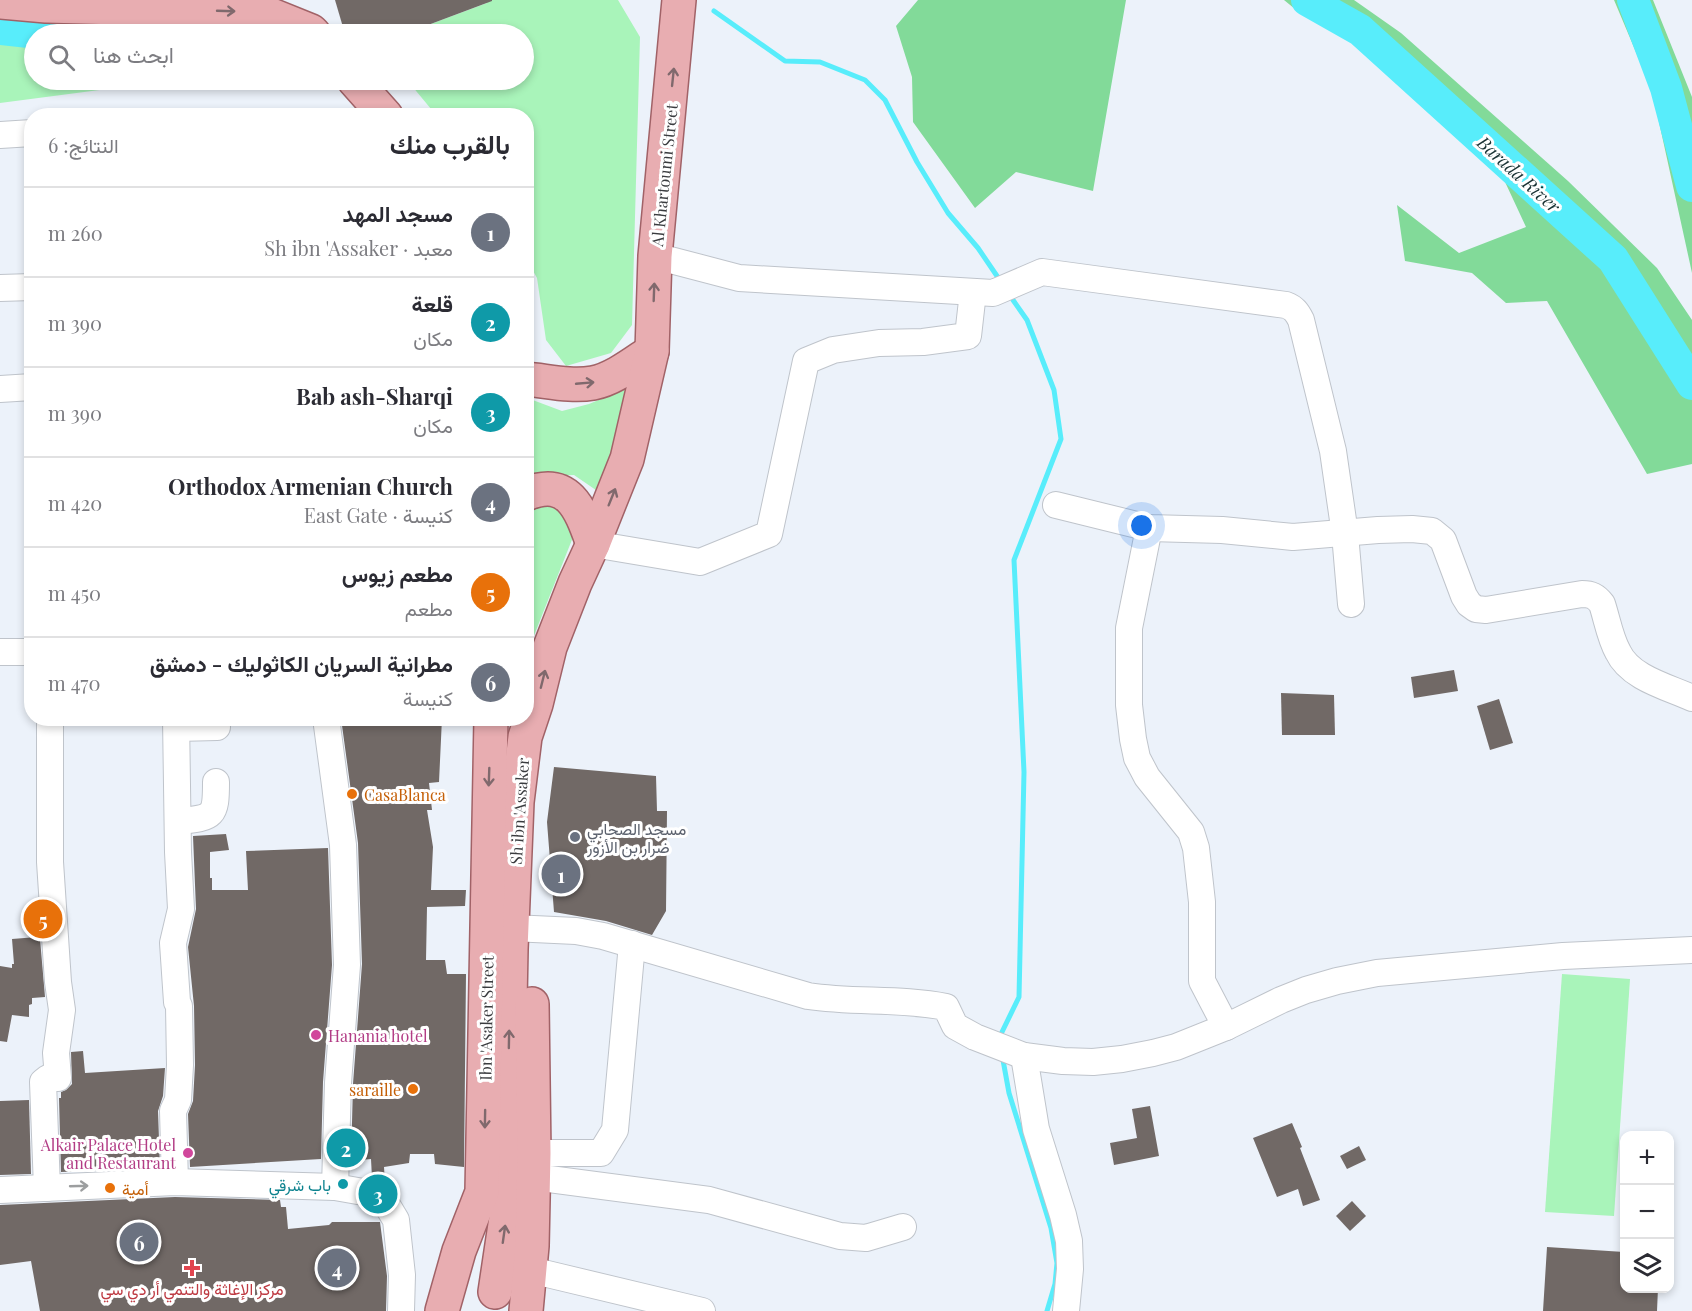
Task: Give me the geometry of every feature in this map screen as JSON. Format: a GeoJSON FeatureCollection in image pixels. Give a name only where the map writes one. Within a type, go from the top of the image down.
{"type":"FeatureCollection","features":[{"type":"Feature","properties":{"kind":"main road","name":"Al Khartoumi Street"},"geometry":{"type":"LineString","coordinates":[[652,351],[656,256],[680,0]]}},
{"type":"Feature","properties":{"kind":"main road"},"geometry":{"type":"LineString","coordinates":[[0,2],[46,6],[264,12],[310,22]]}},
{"type":"Feature","properties":{"kind":"main road"},"geometry":{"type":"LineString","coordinates":[[363,90],[379,108]]}},
{"type":"Feature","properties":{"kind":"main road"},"geometry":{"type":"LineString","coordinates":[[534,380],[564,384],[592,383],[603,380],[652,351]]}},
{"type":"Feature","properties":{"kind":"main road","name":"Sh ibn 'Assaker"},"geometry":{"type":"LineString","coordinates":[[534,710],[550,647],[627,459],[652,351]]}},
{"type":"Feature","properties":{"kind":"main road"},"geometry":{"type":"LineString","coordinates":[[534,492],[544,490],[562,493],[570,498],[582,512],[593,544]]}},
{"type":"Feature","properties":{"kind":"main road","name":"Ibn 'Asaker Street"},"geometry":{"type":"LineString","coordinates":[[442,1311],[459,1251],[482,1192],[491,726]]}},
{"type":"Feature","properties":{"kind":"main road","name":"Sh ibn 'Assaker"},"geometry":{"type":"LineString","coordinates":[[495,1292],[506,1218],[511,938],[517,802],[525,737],[529,726]]}},
{"type":"Feature","properties":{"kind":"main road"},"geometry":{"type":"LineString","coordinates":[[511,938],[529,981],[532,998],[535,1259],[526,1311]]}},
{"type":"Feature","properties":{"kind":"street"},"geometry":{"type":"LineString","coordinates":[[0,135],[24,133]]}},
{"type":"Feature","properties":{"kind":"street"},"geometry":{"type":"LineString","coordinates":[[656,256],[739,278],[993,293],[1042,272],[1286,305],[1293,308],[1300,320],[1333,451],[1352,604]]}},
{"type":"Feature","properties":{"kind":"street"},"geometry":{"type":"LineString","coordinates":[[0,288],[24,287]]}},
{"type":"Feature","properties":{"kind":"street"},"geometry":{"type":"LineString","coordinates":[[593,544],[700,562],[769,534],[806,361],[832,350],[879,343],[923,342],[968,336],[973,292]]}},
{"type":"Feature","properties":{"kind":"street"},"geometry":{"type":"LineString","coordinates":[[0,389],[24,388]]}},
{"type":"Feature","properties":{"kind":"street"},"geometry":{"type":"LineString","coordinates":[[1056,505],[1149,528],[1222,530],[1293,537],[1378,530],[1432,531],[1443,540],[1464,596],[1476,609],[1486,610],[1591,594],[1602,604],[1618,653],[1626,664],[1648,679],[1692,698]]}},
{"type":"Feature","properties":{"kind":"street"},"geometry":{"type":"LineString","coordinates":[[1149,528],[1129,628],[1129,705],[1133,739],[1137,758],[1147,777],[1191,832],[1196,848],[1202,902],[1202,981],[1226,1027]]}},
{"type":"Feature","properties":{"kind":"street"},"geometry":{"type":"LineString","coordinates":[[0,652],[24,652]]}},
{"type":"Feature","properties":{"kind":"street"},"geometry":{"type":"LineString","coordinates":[[47,1188],[43,1082],[48,1078],[58,1078],[56,1053],[62,1021],[50,862],[50,726]]}},
{"type":"Feature","properties":{"kind":"street"},"geometry":{"type":"LineString","coordinates":[[175,1182],[173,1111],[178,1100],[180,1065],[179,1006],[173,943],[181,909],[177,726]]}},
{"type":"Feature","properties":{"kind":"street"},"geometry":{"type":"LineString","coordinates":[[207,726],[217,727]]}},
{"type":"Feature","properties":{"kind":"street"},"geometry":{"type":"LineString","coordinates":[[327,726],[343,845],[347,965],[338,1083],[335,1187]]}},
{"type":"Feature","properties":{"kind":"street"},"geometry":{"type":"LineString","coordinates":[[179,821],[200,819],[209,815],[216,806],[216,782]]}},
{"type":"Feature","properties":{"kind":"street"},"geometry":{"type":"LineString","coordinates":[[511,938],[576,931],[632,944],[808,996],[832,1000],[916,1002],[946,1007],[955,1026],[975,1037],[1024,1056],[1063,1061],[1122,1059],[1164,1050],[1226,1027],[1306,990],[1377,973],[1563,956],[1692,950]]}},
{"type":"Feature","properties":{"kind":"street"},"geometry":{"type":"LineString","coordinates":[[534,1165],[601,1153],[615,1130],[632,944]]}},
{"type":"Feature","properties":{"kind":"street"},"geometry":{"type":"LineString","coordinates":[[1024,1056],[1036,1130],[1069,1241],[1070,1269],[1065,1311]]}},
{"type":"Feature","properties":{"kind":"street"},"geometry":{"type":"LineString","coordinates":[[534,1165],[709,1200],[840,1236],[866,1238],[903,1227]]}},
{"type":"Feature","properties":{"kind":"street"},"geometry":{"type":"LineString","coordinates":[[0,1190],[175,1182],[335,1187],[376,1195],[387,1205],[396,1221],[402,1275],[401,1311]]}},
{"type":"Feature","properties":{"kind":"street"},"geometry":{"type":"LineString","coordinates":[[539,1311],[535,1259],[702,1311]]}},
{"type":"Feature","properties":{"kind":"street"},"geometry":{"type":"LineString","coordinates":[[402,1275],[414,1311]]}},
{"type":"Feature","properties":{"kind":"green space"},"geometry":{"type":"Polygon","coordinates":[[[486,0],[618,0],[640,37],[632,325],[611,353],[566,366],[546,340],[537,278],[534,273],[534,108],[430,108],[415,90],[534,90],[534,24],[431,24],[487,3],[486,0]]]}},
{"type":"Feature","properties":{"kind":"green space"},"geometry":{"type":"Polygon","coordinates":[[[918,0],[1126,0],[1093,191],[1016,172],[975,208],[913,122],[912,77],[896,26],[918,0]]]}},
{"type":"Feature","properties":{"kind":"green space"},"geometry":{"type":"Polygon","coordinates":[[[1284,0],[1354,0],[1401,33],[1568,181],[1657,268],[1692,320],[1692,464],[1647,474],[1547,301],[1506,303],[1472,273],[1405,261],[1397,205],[1459,253],[1526,227],[1499,169],[1445,125],[1371,51],[1295,9],[1284,0]]]}},
{"type":"Feature","properties":{"kind":"green space"},"geometry":{"type":"Polygon","coordinates":[[[1614,0],[1653,0],[1692,97],[1692,273],[1652,90],[1614,0]]]}},
{"type":"Feature","properties":{"kind":"green space"},"geometry":{"type":"Polygon","coordinates":[[[0,38],[24,41],[24,90],[99,90],[0,103],[0,38]]]}},
{"type":"Feature","properties":{"kind":"green space"},"geometry":{"type":"Polygon","coordinates":[[[627,388],[609,499],[574,475],[542,476],[534,481],[534,400],[562,411],[589,404],[627,388]]]}},
{"type":"Feature","properties":{"kind":"green space"},"geometry":{"type":"Polygon","coordinates":[[[540,504],[565,509],[579,522],[534,635],[534,507],[540,504]]]}},
{"type":"Feature","properties":{"kind":"green space"},"geometry":{"type":"Polygon","coordinates":[[[1562,974],[1630,979],[1614,1216],[1545,1212],[1562,974]]]}},
{"type":"Feature","properties":{"kind":"building"},"geometry":{"type":"Polygon","coordinates":[[[335,0],[492,0],[431,24],[342,24],[335,0]]]}},
{"type":"Feature","properties":{"kind":"building"},"geometry":{"type":"Polygon","coordinates":[[[1454,670],[1458,691],[1414,698],[1411,677],[1454,670]]]}},
{"type":"Feature","properties":{"kind":"building"},"geometry":{"type":"Polygon","coordinates":[[[1281,693],[1334,695],[1335,735],[1282,735],[1281,693]]]}},
{"type":"Feature","properties":{"kind":"building"},"geometry":{"type":"Polygon","coordinates":[[[1499,699],[1513,743],[1490,750],[1477,706],[1499,699]]]}},
{"type":"Feature","properties":{"kind":"building"},"geometry":{"type":"Polygon","coordinates":[[[342,726],[442,726],[439,782],[429,783],[432,810],[427,810],[433,847],[431,890],[466,890],[465,906],[427,907],[426,960],[445,960],[447,974],[466,974],[464,1167],[435,1164],[434,1154],[410,1154],[409,1163],[384,1167],[385,1183],[372,1178],[371,1159],[351,1161],[353,1084],[362,964],[358,843],[342,726]]]}},
{"type":"Feature","properties":{"kind":"building"},"geometry":{"type":"Polygon","coordinates":[[[554,767],[656,776],[657,811],[667,811],[666,911],[652,935],[606,921],[554,912],[547,822],[554,767]]]}},
{"type":"Feature","properties":{"kind":"building"},"geometry":{"type":"Polygon","coordinates":[[[226,834],[229,850],[210,852],[212,890],[248,890],[246,851],[328,848],[332,965],[323,1082],[321,1159],[190,1167],[188,1114],[193,1101],[195,1065],[194,1006],[188,947],[196,909],[193,836],[226,834]]]}},
{"type":"Feature","properties":{"kind":"building"},"geometry":{"type":"Polygon","coordinates":[[[39,927],[45,997],[32,998],[32,1004],[29,1005],[29,1017],[12,1015],[7,1042],[0,1041],[0,966],[12,968],[14,964],[12,939],[37,937],[39,927]]]}},
{"type":"Feature","properties":{"kind":"building"},"geometry":{"type":"Polygon","coordinates":[[[83,1051],[85,1073],[165,1068],[163,1096],[158,1111],[160,1168],[61,1172],[59,1098],[61,1098],[61,1092],[72,1084],[71,1052],[83,1051]]]}},
{"type":"Feature","properties":{"kind":"building"},"geometry":{"type":"Polygon","coordinates":[[[29,1100],[31,1174],[0,1175],[0,1101],[29,1100]]]}},
{"type":"Feature","properties":{"kind":"building"},"geometry":{"type":"Polygon","coordinates":[[[1150,1106],[1159,1156],[1114,1165],[1110,1143],[1137,1138],[1132,1109],[1150,1106]]]}},
{"type":"Feature","properties":{"kind":"building"},"geometry":{"type":"Polygon","coordinates":[[[1292,1123],[1320,1200],[1303,1206],[1298,1189],[1277,1197],[1253,1138],[1292,1123]]]}},
{"type":"Feature","properties":{"kind":"building"},"geometry":{"type":"Polygon","coordinates":[[[1359,1146],[1366,1160],[1347,1169],[1340,1156],[1359,1146]]]}},
{"type":"Feature","properties":{"kind":"building"},"geometry":{"type":"Polygon","coordinates":[[[175,1197],[280,1200],[281,1207],[286,1207],[288,1229],[329,1225],[332,1222],[380,1222],[387,1276],[386,1311],[40,1311],[31,1261],[0,1265],[0,1205],[175,1197]]]}},
{"type":"Feature","properties":{"kind":"building"},"geometry":{"type":"Polygon","coordinates":[[[1352,1201],[1366,1216],[1350,1231],[1336,1216],[1352,1201]]]}},
{"type":"Feature","properties":{"kind":"building"},"geometry":{"type":"Polygon","coordinates":[[[1547,1247],[1620,1252],[1620,1293],[1658,1293],[1657,1311],[1543,1311],[1547,1247]]]}},
{"type":"Feature","properties":{"kind":"waterway","name":"Barada River"},"geometry":{"type":"LineString","coordinates":[[1307,0],[1360,30],[1613,259],[1692,384]]}},
{"type":"Feature","properties":{"kind":"waterway","name":"Barada River"},"geometry":{"type":"LineString","coordinates":[[1633,0],[1666,88],[1692,186]]}},
{"type":"Feature","properties":{"kind":"waterway"},"geometry":{"type":"LineString","coordinates":[[714,11],[785,61],[820,62],[865,80],[885,100],[917,162],[948,213],[978,248],[997,276]]}},
{"type":"Feature","properties":{"kind":"waterway"},"geometry":{"type":"LineString","coordinates":[[0,29],[24,32]]}},
{"type":"Feature","properties":{"kind":"waterway"},"geometry":{"type":"LineString","coordinates":[[1002,1032],[1019,997],[1024,772],[1014,560],[1061,439],[1054,390],[1027,320],[1013,300]]}},
{"type":"Feature","properties":{"kind":"waterway"},"geometry":{"type":"LineString","coordinates":[[1003,1060],[1009,1093],[1051,1228],[1057,1263],[1055,1284],[1047,1311]]}},
{"type":"Feature","properties":{"kind":"place","name":"CasaBlanca"},"geometry":{"type":"Point","coordinates":[352,794]}},
{"type":"Feature","properties":{"kind":"place","name":"مسجد الصحابي ضرار بن الأزور"},"geometry":{"type":"Point","coordinates":[575,837]}},
{"type":"Feature","properties":{"kind":"place","name":"مسجد المهد"},"geometry":{"type":"Point","coordinates":[561,874]}},
{"type":"Feature","properties":{"kind":"place","name":"مطعم زيوس"},"geometry":{"type":"Point","coordinates":[43,919]}},
{"type":"Feature","properties":{"kind":"place","name":"Hanania hotel"},"geometry":{"type":"Point","coordinates":[316,1035]}},
{"type":"Feature","properties":{"kind":"place","name":"saraille"},"geometry":{"type":"Point","coordinates":[413,1089]}},
{"type":"Feature","properties":{"kind":"place","name":"قلعة"},"geometry":{"type":"Point","coordinates":[346,1148]}},
{"type":"Feature","properties":{"kind":"place","name":"Alkair Palace Hotel and Restaurant"},"geometry":{"type":"Point","coordinates":[188,1153]}},
{"type":"Feature","properties":{"kind":"place","name":"باب شرقي"},"geometry":{"type":"Point","coordinates":[343,1184]}},
{"type":"Feature","properties":{"kind":"place","name":"أمية"},"geometry":{"type":"Point","coordinates":[110,1188]}},
{"type":"Feature","properties":{"kind":"place","name":"Bab ash-Sharqi"},"geometry":{"type":"Point","coordinates":[378,1194]}},
{"type":"Feature","properties":{"kind":"place","name":"مطرانية السريان الكاثوليك - دمشق"},"geometry":{"type":"Point","coordinates":[139,1242]}},
{"type":"Feature","properties":{"kind":"place","name":"مركز الإغاثة والتنمي أر دي سي"},"geometry":{"type":"Point","coordinates":[192,1268]}},
{"type":"Feature","properties":{"kind":"place","name":"Orthodox Armenian Church"},"geometry":{"type":"Point","coordinates":[337,1268]}}]}
